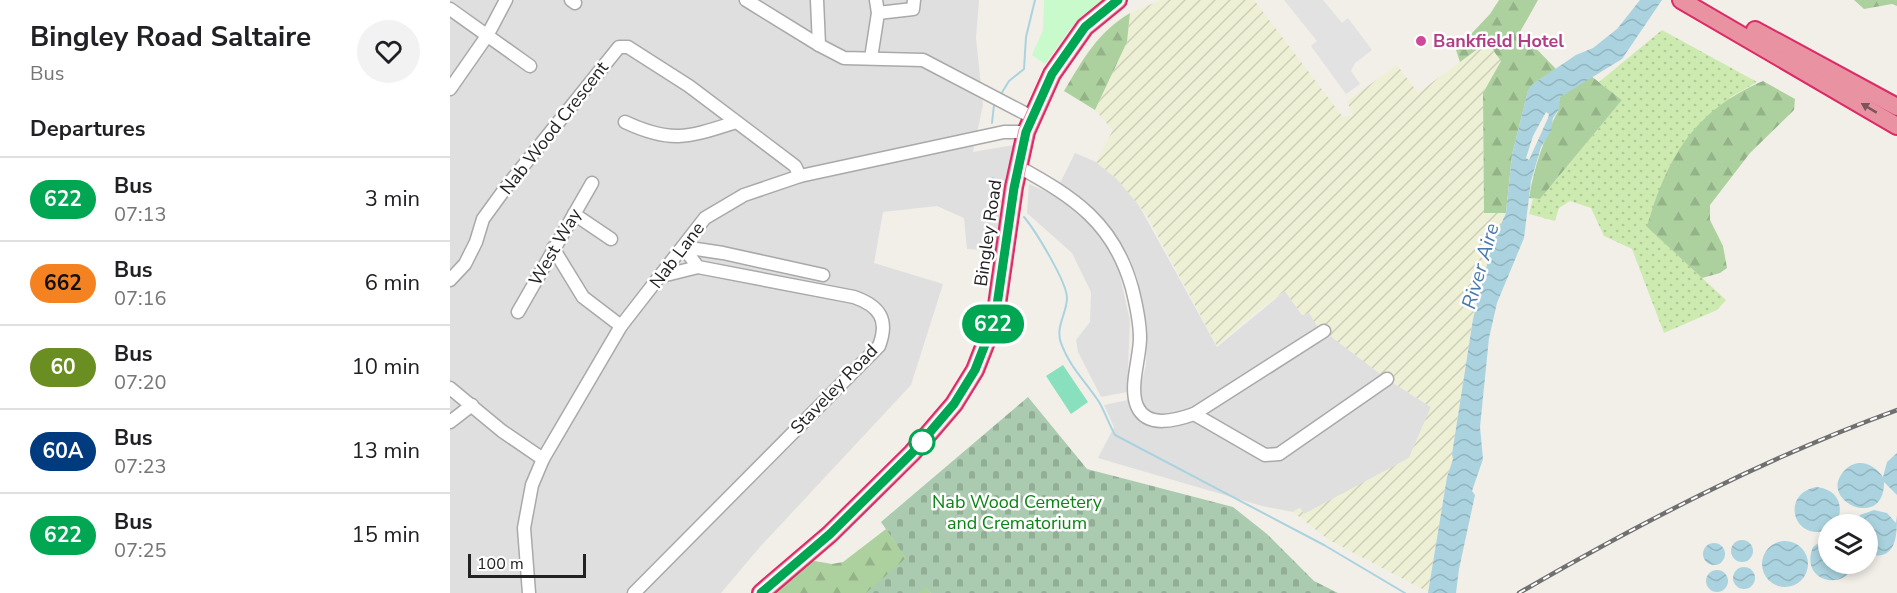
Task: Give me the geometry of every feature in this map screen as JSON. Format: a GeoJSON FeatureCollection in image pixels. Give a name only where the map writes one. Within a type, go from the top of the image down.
{"type":"FeatureCollection","features":[{"type":"Feature","properties":{"kind":"highway","name":"Bingley Road"},"geometry":{"type":"LineString","coordinates":[[761,593],[830,534],[912,453],[954,404],[975,370],[995,319],[1017,166],[1029,125],[1052,74],[1085,27],[1118,0]]}},
{"type":"Feature","properties":{"kind":"highway"},"geometry":{"type":"LineString","coordinates":[[1681,0],[1844,85],[1897,107]]}},
{"type":"Feature","properties":{"kind":"highway"},"geometry":{"type":"LineString","coordinates":[[1700,0],[1844,85],[1897,126]]}},
{"type":"Feature","properties":{"kind":"street"},"geometry":{"type":"LineString","coordinates":[[450,89],[487,36],[506,0]]}},
{"type":"Feature","properties":{"kind":"street"},"geometry":{"type":"LineString","coordinates":[[746,0],[844,58],[923,60],[1029,125]]}},
{"type":"Feature","properties":{"kind":"street"},"geometry":{"type":"LineString","coordinates":[[817,0],[819,45]]}},
{"type":"Feature","properties":{"kind":"street"},"geometry":{"type":"LineString","coordinates":[[871,58],[877,6],[913,9],[914,0]]}},
{"type":"Feature","properties":{"kind":"street"},"geometry":{"type":"LineString","coordinates":[[450,9],[530,66]]}},
{"type":"Feature","properties":{"kind":"street","name":"Nab Wood Crescent"},"geometry":{"type":"LineString","coordinates":[[450,280],[465,264],[476,242],[483,219],[619,46],[628,47],[689,86],[795,166],[800,176]]}},
{"type":"Feature","properties":{"kind":"street"},"geometry":{"type":"LineString","coordinates":[[625,122],[650,134],[681,137],[736,122]]}},
{"type":"Feature","properties":{"kind":"street","name":"Nab Lane"},"geometry":{"type":"LineString","coordinates":[[529,593],[524,528],[532,484],[543,459],[621,326],[705,218],[726,203],[765,186],[800,176],[1029,125]]}},
{"type":"Feature","properties":{"kind":"street"},"geometry":{"type":"LineString","coordinates":[[1017,166],[1056,187],[1083,207],[1100,223],[1120,255],[1138,312],[1140,336],[1134,393],[1138,407],[1156,421],[1176,420],[1194,414],[1324,331]]}},
{"type":"Feature","properties":{"kind":"street","name":"West Way"},"geometry":{"type":"LineString","coordinates":[[518,312],[592,183]]}},
{"type":"Feature","properties":{"kind":"street"},"geometry":{"type":"LineString","coordinates":[[574,214],[611,239]]}},
{"type":"Feature","properties":{"kind":"street"},"geometry":{"type":"LineString","coordinates":[[682,247],[698,267]]}},
{"type":"Feature","properties":{"kind":"street"},"geometry":{"type":"LineString","coordinates":[[682,247],[723,253],[823,275]]}},
{"type":"Feature","properties":{"kind":"street"},"geometry":{"type":"LineString","coordinates":[[553,248],[583,297],[621,326]]}},
{"type":"Feature","properties":{"kind":"street","name":"Staveley Road"},"geometry":{"type":"LineString","coordinates":[[634,593],[879,346],[884,333],[883,322],[869,303],[843,295],[698,267],[662,276]]}},
{"type":"Feature","properties":{"kind":"street"},"geometry":{"type":"LineString","coordinates":[[1194,414],[1265,455],[1272,456],[1279,454],[1387,379]]}},
{"type":"Feature","properties":{"kind":"street"},"geometry":{"type":"LineString","coordinates":[[450,388],[502,430],[543,459]]}},
{"type":"Feature","properties":{"kind":"street"},"geometry":{"type":"LineString","coordinates":[[450,422],[472,405]]}},
{"type":"Feature","properties":{"kind":"shaded area"},"geometry":{"type":"Polygon","coordinates":[[[450,0],[979,0],[976,38],[983,105],[973,152],[1014,145],[996,251],[967,249],[964,218],[937,206],[883,212],[874,263],[943,284],[911,385],[759,548],[721,593],[450,593],[450,0]]]}},
{"type":"Feature","properties":{"kind":"shaded area"},"geometry":{"type":"Polygon","coordinates":[[[1284,0],[1323,0],[1342,23],[1348,18],[1372,50],[1355,63],[1351,71],[1360,84],[1346,94],[1311,46],[1317,41],[1284,0]]]}},
{"type":"Feature","properties":{"kind":"shaded area"},"geometry":{"type":"Polygon","coordinates":[[[1075,153],[1096,162],[1116,178],[1137,202],[1217,347],[1285,291],[1302,315],[1309,313],[1324,331],[1387,379],[1431,407],[1409,458],[1304,515],[1300,508],[1293,512],[1262,506],[1098,458],[1114,427],[1104,405],[1128,400],[1127,392],[1140,389],[1146,365],[1147,325],[1139,293],[1119,241],[1104,220],[1060,183],[1075,153]]]}},
{"type":"Feature","properties":{"kind":"shaded area"},"geometry":{"type":"Polygon","coordinates":[[[1029,184],[1062,199],[1095,228],[1118,267],[1130,321],[1127,392],[1101,397],[1078,352],[1076,340],[1090,322],[1091,292],[1072,253],[1027,213],[1029,184]]]}},
{"type":"Feature","properties":{"kind":"green space"},"geometry":{"type":"Polygon","coordinates":[[[1044,0],[1106,0],[1072,27],[1045,64],[1032,55],[1043,30],[1044,0]]]}},
{"type":"Feature","properties":{"kind":"green space"},"geometry":{"type":"Polygon","coordinates":[[[1161,0],[1254,0],[1342,116],[1353,116],[1347,101],[1397,65],[1418,93],[1486,42],[1501,61],[1483,93],[1484,213],[1506,213],[1492,245],[1473,319],[1453,459],[1447,477],[1428,592],[1329,540],[1293,512],[1300,508],[1304,514],[1409,458],[1431,407],[1387,379],[1317,326],[1309,313],[1302,315],[1285,291],[1256,312],[1217,346],[1146,214],[1116,178],[1096,162],[1113,130],[1095,110],[1127,42],[1130,13],[1161,0]]]}},
{"type":"Feature","properties":{"kind":"green space"},"geometry":{"type":"Polygon","coordinates":[[[1499,0],[1538,0],[1520,32],[1556,69],[1533,84],[1528,91],[1512,155],[1506,213],[1484,213],[1483,93],[1501,61],[1487,42],[1460,62],[1456,50],[1490,14],[1499,0]]]}},
{"type":"Feature","properties":{"kind":"green space"},"geometry":{"type":"Polygon","coordinates":[[[1854,0],[1897,0],[1897,6],[1892,4],[1864,9],[1854,0]]]}},
{"type":"Feature","properties":{"kind":"green space"},"geometry":{"type":"Polygon","coordinates":[[[1130,13],[1127,42],[1095,110],[1064,91],[1100,38],[1130,13]]]}},
{"type":"Feature","properties":{"kind":"green space"},"geometry":{"type":"Polygon","coordinates":[[[1662,30],[1757,82],[1731,97],[1647,227],[1726,300],[1717,310],[1664,333],[1632,249],[1604,236],[1591,208],[1570,201],[1559,208],[1555,221],[1529,214],[1533,199],[1540,199],[1622,100],[1599,82],[1662,30]]]}},
{"type":"Feature","properties":{"kind":"green space"},"geometry":{"type":"Polygon","coordinates":[[[1591,76],[1622,100],[1540,199],[1529,198],[1544,142],[1559,109],[1560,97],[1591,76]]]}},
{"type":"Feature","properties":{"kind":"green space"},"geometry":{"type":"Polygon","coordinates":[[[1763,81],[1795,99],[1794,110],[1750,153],[1710,205],[1710,220],[1723,246],[1727,268],[1720,273],[1702,278],[1647,227],[1664,179],[1687,139],[1701,122],[1719,107],[1739,93],[1763,81]]]}},
{"type":"Feature","properties":{"kind":"green space"},"geometry":{"type":"Polygon","coordinates":[[[1063,365],[1088,402],[1071,414],[1046,376],[1063,365]]]}},
{"type":"Feature","properties":{"kind":"green space","name":"Nab Wood Cemetery and Crematorium"},"geometry":{"type":"Polygon","coordinates":[[[1028,397],[1087,469],[1233,507],[1267,534],[1314,581],[1338,593],[931,593],[926,587],[918,593],[866,593],[906,558],[881,522],[1028,397]]]}},
{"type":"Feature","properties":{"kind":"green space"},"geometry":{"type":"Polygon","coordinates":[[[886,529],[931,593],[771,593],[809,560],[832,564],[843,562],[886,529]]]}},
{"type":"Feature","properties":{"kind":"water","name":"River Aire"},"geometry":{"type":"Polygon","coordinates":[[[1640,0],[1662,0],[1622,59],[1560,97],[1559,109],[1553,118],[1551,131],[1541,147],[1531,181],[1524,238],[1497,303],[1489,338],[1480,427],[1483,459],[1472,491],[1475,495],[1456,593],[1428,593],[1447,477],[1453,459],[1473,319],[1492,245],[1506,213],[1512,155],[1528,90],[1533,84],[1576,55],[1593,48],[1617,29],[1640,0]],[[1546,112],[1533,136],[1526,158],[1529,160],[1548,118],[1549,114],[1546,112]]]}},
{"type":"Feature","properties":{"kind":"water"},"geometry":{"type":"Polygon","coordinates":[[[1897,453],[1897,495],[1884,482],[1881,497],[1874,505],[1864,508],[1854,506],[1844,500],[1839,492],[1838,481],[1845,470],[1855,464],[1866,464],[1883,477],[1887,462],[1897,453]]]}},
{"type":"Feature","properties":{"kind":"water"},"geometry":{"type":"Polygon","coordinates":[[[1816,487],[1824,488],[1835,495],[1840,506],[1839,514],[1818,514],[1818,532],[1806,529],[1799,524],[1795,516],[1798,498],[1805,491],[1816,487]]]}},
{"type":"Feature","properties":{"kind":"water"},"geometry":{"type":"Polygon","coordinates":[[[1874,510],[1887,513],[1896,523],[1897,515],[1897,531],[1893,545],[1885,554],[1878,555],[1878,514],[1863,514],[1874,510]]]}},
{"type":"Feature","properties":{"kind":"water"},"geometry":{"type":"Polygon","coordinates":[[[1738,540],[1746,540],[1753,547],[1753,555],[1746,562],[1738,562],[1731,555],[1731,547],[1738,540]]]}},
{"type":"Feature","properties":{"kind":"water"},"geometry":{"type":"Polygon","coordinates":[[[1785,541],[1801,548],[1808,564],[1801,580],[1785,587],[1769,580],[1762,564],[1769,548],[1785,541]]]}},
{"type":"Feature","properties":{"kind":"water"},"geometry":{"type":"Polygon","coordinates":[[[1710,543],[1718,543],[1725,550],[1725,558],[1718,565],[1710,565],[1703,558],[1703,550],[1710,543]]]}},
{"type":"Feature","properties":{"kind":"water"},"geometry":{"type":"Polygon","coordinates":[[[1818,543],[1818,574],[1847,574],[1833,580],[1817,575],[1810,559],[1813,547],[1818,543]]]}},
{"type":"Feature","properties":{"kind":"water"},"geometry":{"type":"Polygon","coordinates":[[[1740,567],[1748,567],[1755,574],[1755,582],[1748,589],[1740,589],[1733,582],[1733,574],[1740,567]]]}},
{"type":"Feature","properties":{"kind":"water"},"geometry":{"type":"Polygon","coordinates":[[[1713,570],[1721,570],[1728,577],[1728,585],[1721,592],[1713,592],[1706,585],[1706,577],[1713,570]]]}},
{"type":"Feature","properties":{"kind":"waterway"},"geometry":{"type":"LineString","coordinates":[[1001,94],[1009,81],[1024,69],[1026,37],[1035,0]]}},
{"type":"Feature","properties":{"kind":"waterway"},"geometry":{"type":"LineString","coordinates":[[992,123],[994,105]]}},
{"type":"Feature","properties":{"kind":"waterway"},"geometry":{"type":"LineString","coordinates":[[993,178],[995,182]]}},
{"type":"Feature","properties":{"kind":"waterway"},"geometry":{"type":"LineString","coordinates":[[1024,217],[1050,256],[1066,290],[1066,304],[1059,331],[1064,351],[1099,402],[1115,435],[1324,545],[1405,593]]}},
{"type":"Feature","properties":{"kind":"railway"},"geometry":{"type":"LineString","coordinates":[[1519,593],[1704,493],[1799,449],[1897,410]]}},
{"type":"Feature","properties":{"kind":"bus line","name":"622"},"geometry":{"type":"LineString","coordinates":[[761,593],[830,534],[912,453],[954,404],[975,370],[995,319],[1017,166],[1026,132],[1052,74],[1085,27],[1118,0]]}},
{"type":"Feature","properties":{"kind":"place","name":"Bankfield Hotel"},"geometry":{"type":"Point","coordinates":[1421,41]}}]}
